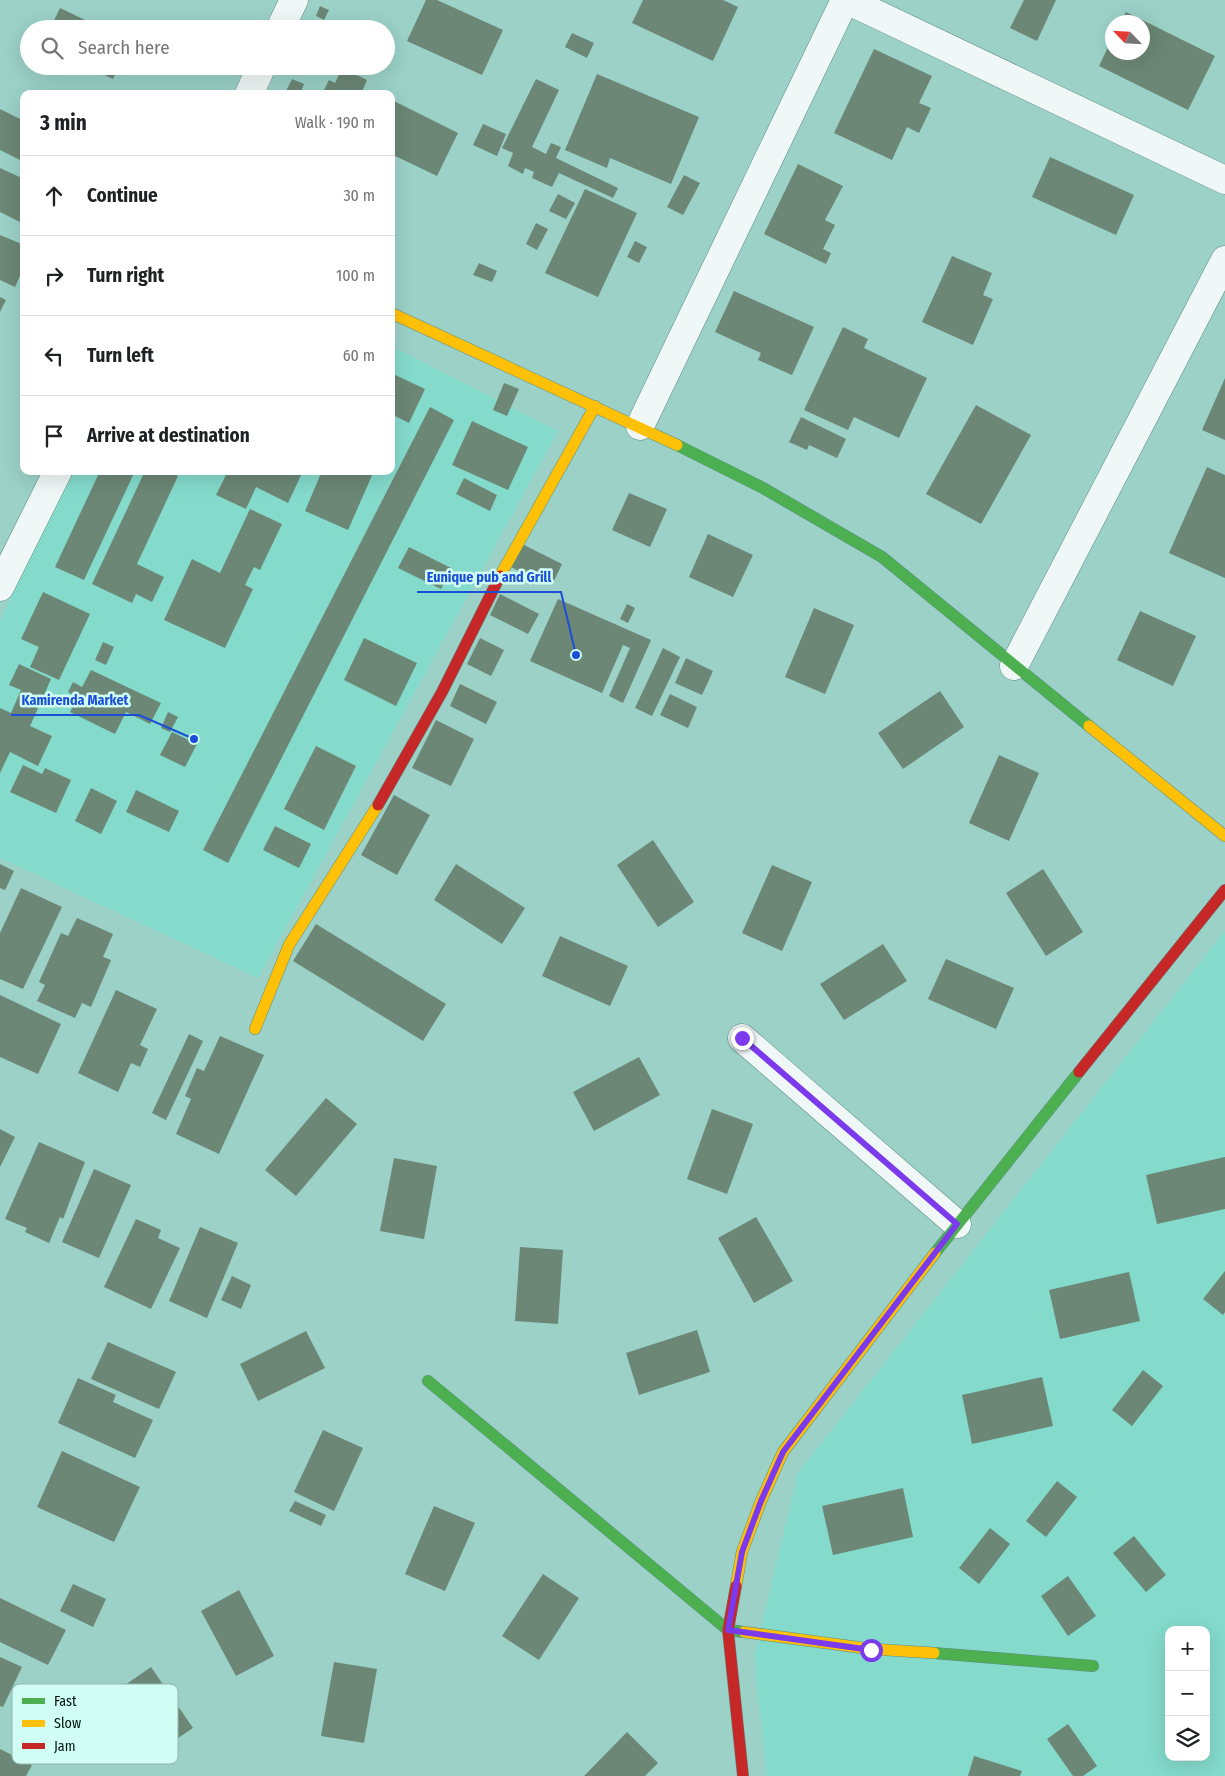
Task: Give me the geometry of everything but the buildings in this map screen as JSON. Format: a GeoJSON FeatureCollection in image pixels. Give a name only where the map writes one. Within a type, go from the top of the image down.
{"type":"FeatureCollection","features":[{"type":"Feature","properties":{"kind":"street"},"geometry":{"type":"LineString","coordinates":[[284,20],[294,0]]}},
{"type":"Feature","properties":{"kind":"street"},"geometry":{"type":"LineString","coordinates":[[640,426],[846,0],[1225,180]]}},
{"type":"Feature","properties":{"kind":"street"},"geometry":{"type":"LineString","coordinates":[[251,90],[258,75]]}},
{"type":"Feature","properties":{"kind":"street"},"geometry":{"type":"LineString","coordinates":[[1014,666],[1225,260]]}},
{"type":"Feature","properties":{"kind":"street"},"geometry":{"type":"LineString","coordinates":[[395,314],[640,426],[763,488],[882,557],[1225,836]]}},
{"type":"Feature","properties":{"kind":"street"},"geometry":{"type":"LineString","coordinates":[[255,1030],[289,945],[394,779],[442,692],[491,591],[595,406]]}},
{"type":"Feature","properties":{"kind":"street"},"geometry":{"type":"LineString","coordinates":[[0,587],[6,557],[56,475]]}},
{"type":"Feature","properties":{"kind":"street"},"geometry":{"type":"LineString","coordinates":[[742,1776],[728,1630],[742,1552],[761,1501],[783,1452],[957,1224],[1225,890]]}},
{"type":"Feature","properties":{"kind":"street"},"geometry":{"type":"LineString","coordinates":[[742,1038],[957,1224]]}},
{"type":"Feature","properties":{"kind":"street"},"geometry":{"type":"LineString","coordinates":[[428,1381],[728,1630],[871,1650],[1014,1658],[1094,1666]]}},
{"type":"Feature","properties":{"kind":"shaded area"},"geometry":{"type":"Polygon","coordinates":[[[395,348],[558,431],[258,978],[0,858],[0,620],[71,475],[395,475],[395,348]]]}},
{"type":"Feature","properties":{"kind":"shaded area"},"geometry":{"type":"Polygon","coordinates":[[[1225,931],[1225,1776],[767,1776],[754,1658],[798,1473],[1225,931]]]}},
{"type":"Feature","properties":{"kind":"traffic: fast"},"geometry":{"type":"LineString","coordinates":[[677,445],[763,488],[882,557],[1089,726]]}},
{"type":"Feature","properties":{"kind":"traffic: fast"},"geometry":{"type":"LineString","coordinates":[[935,1253],[1079,1072]]}},
{"type":"Feature","properties":{"kind":"traffic: fast"},"geometry":{"type":"LineString","coordinates":[[428,1381],[728,1630],[744,1632]]}},
{"type":"Feature","properties":{"kind":"traffic: fast"},"geometry":{"type":"LineString","coordinates":[[934,1653],[1093,1666]]}},
{"type":"Feature","properties":{"kind":"traffic: slow"},"geometry":{"type":"LineString","coordinates":[[395,315],[677,445]]}},
{"type":"Feature","properties":{"kind":"traffic: slow"},"geometry":{"type":"LineString","coordinates":[[500,576],[595,406]]}},
{"type":"Feature","properties":{"kind":"traffic: slow"},"geometry":{"type":"LineString","coordinates":[[1089,726],[1225,836]]}},
{"type":"Feature","properties":{"kind":"traffic: slow"},"geometry":{"type":"LineString","coordinates":[[255,1029],[289,945],[378,805]]}},
{"type":"Feature","properties":{"kind":"traffic: slow"},"geometry":{"type":"LineString","coordinates":[[736,1586],[742,1552],[761,1501],[783,1452],[935,1253]]}},
{"type":"Feature","properties":{"kind":"traffic: slow"},"geometry":{"type":"LineString","coordinates":[[744,1632],[871,1649],[934,1653]]}},
{"type":"Feature","properties":{"kind":"traffic: jam"},"geometry":{"type":"LineString","coordinates":[[378,805],[442,692],[500,576]]}},
{"type":"Feature","properties":{"kind":"traffic: jam"},"geometry":{"type":"LineString","coordinates":[[1079,1072],[1225,890]]}},
{"type":"Feature","properties":{"kind":"traffic: jam"},"geometry":{"type":"LineString","coordinates":[[736,1586],[728,1630],[743,1776]]}},
{"type":"Feature","properties":{"kind":"place","name":"Eunique pub and Grill"},"geometry":{"type":"Point","coordinates":[576,655]}},
{"type":"Feature","properties":{"kind":"place","name":"Kamirenda Market"},"geometry":{"type":"Point","coordinates":[194,739]}},
{"type":"Feature","properties":{"kind":"route"},"geometry":{"type":"LineString","coordinates":[[742,1038],[957,1224],[783,1452],[761,1501],[742,1552],[728,1630],[871,1650]]}}]}
